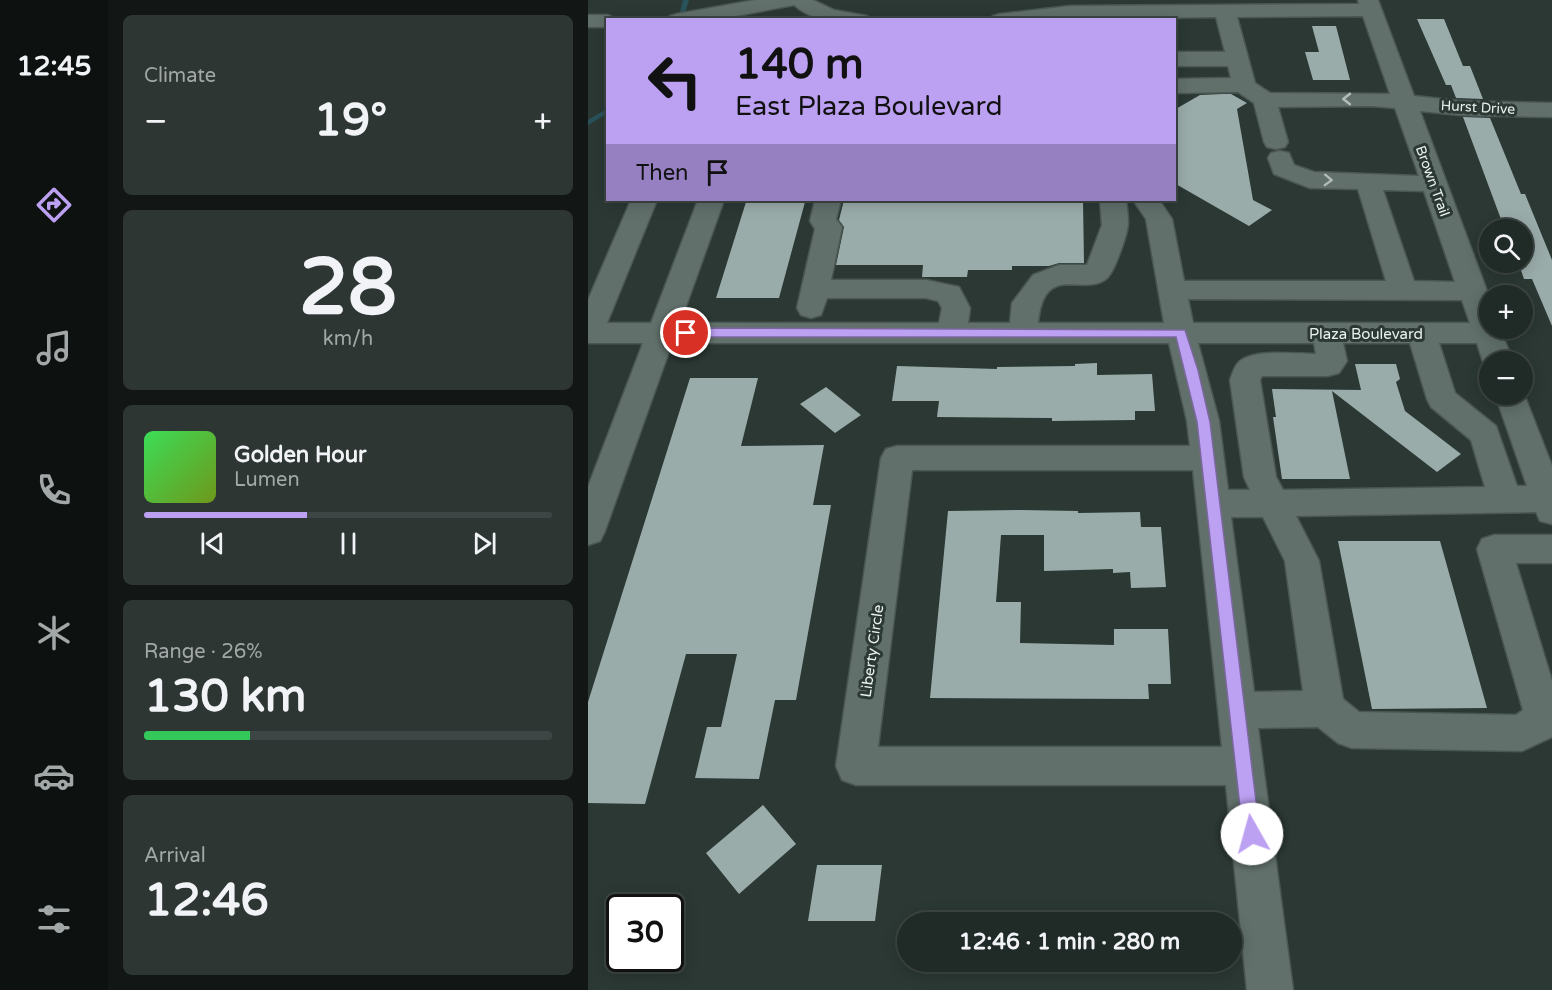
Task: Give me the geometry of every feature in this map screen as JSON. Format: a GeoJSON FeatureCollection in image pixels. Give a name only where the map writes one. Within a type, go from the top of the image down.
{"type":"FeatureCollection","features":[{"type":"Feature","properties":{"kind":"street"},"geometry":{"type":"LineString","coordinates":[[692,17],[790,0]]}},
{"type":"Feature","properties":{"kind":"street"},"geometry":{"type":"LineString","coordinates":[[801,0],[810,9],[839,18]]}},
{"type":"Feature","properties":{"kind":"street"},"geometry":{"type":"LineString","coordinates":[[1018,18],[1100,10],[1225,11],[1370,5]]}},
{"type":"Feature","properties":{"kind":"street","name":"Brown Trail"},"geometry":{"type":"LineString","coordinates":[[1370,5],[1479,308]]}},
{"type":"Feature","properties":{"kind":"street"},"geometry":{"type":"LineString","coordinates":[[1225,11],[1245,85],[1265,100],[1283,169],[1310,180],[1435,184]]}},
{"type":"Feature","properties":{"kind":"street"},"geometry":{"type":"LineString","coordinates":[[588,21],[606,21]]}},
{"type":"Feature","properties":{"kind":"street"},"geometry":{"type":"LineString","coordinates":[[1208,33],[1231,33]]}},
{"type":"Feature","properties":{"kind":"street"},"geometry":{"type":"LineString","coordinates":[[1176,59],[1237,59]]}},
{"type":"Feature","properties":{"kind":"street"},"geometry":{"type":"LineString","coordinates":[[1176,86],[1245,85]]}},
{"type":"Feature","properties":{"kind":"street","name":"Hurst Drive"},"geometry":{"type":"LineString","coordinates":[[1265,100],[1372,99],[1460,108],[1552,110]]}},
{"type":"Feature","properties":{"kind":"street"},"geometry":{"type":"LineString","coordinates":[[1368,182],[1403,291]]}},
{"type":"Feature","properties":{"kind":"street"},"geometry":{"type":"LineString","coordinates":[[588,333],[644,201]]}},
{"type":"Feature","properties":{"kind":"street"},"geometry":{"type":"LineString","coordinates":[[588,531],[598,476],[662,333],[711,201]]}},
{"type":"Feature","properties":{"kind":"street"},"geometry":{"type":"LineString","coordinates":[[805,333],[829,227],[823,221],[828,201]]}},
{"type":"Feature","properties":{"kind":"street"},"geometry":{"type":"LineString","coordinates":[[1023,333],[1026,303],[1044,282],[1059,274],[1095,274],[1099,270],[1115,225],[1113,201]]}},
{"type":"Feature","properties":{"kind":"street"},"geometry":{"type":"LineString","coordinates":[[1153,209],[1180,333],[1192,370],[1203,422],[1270,990]]}},
{"type":"Feature","properties":{"kind":"street"},"geometry":{"type":"LineString","coordinates":[[816,288],[926,288],[949,294],[956,308],[952,333]]}},
{"type":"Feature","properties":{"kind":"street"},"geometry":{"type":"LineString","coordinates":[[1172,290],[1473,291]]}},
{"type":"Feature","properties":{"kind":"street","name":"Plaza Boulevard"},"geometry":{"type":"LineString","coordinates":[[588,333],[1479,333]]}},
{"type":"Feature","properties":{"kind":"street"},"geometry":{"type":"LineString","coordinates":[[1325,709],[1302,561],[1260,477],[1245,380],[1249,369],[1259,364],[1328,365],[1332,361],[1326,333]]}},
{"type":"Feature","properties":{"kind":"street"},"geometry":{"type":"LineString","coordinates":[[1238,710],[1325,709],[1352,729],[1522,733],[1548,718],[1494,549],[1492,500],[1485,434],[1442,399],[1422,334]]}},
{"type":"Feature","properties":{"kind":"street"},"geometry":{"type":"LineString","coordinates":[[1213,504],[1492,500],[1550,505],[1514,405]]}},
{"type":"Feature","properties":{"kind":"street","name":"Liberty Circle"},"geometry":{"type":"LineString","coordinates":[[1208,458],[897,458],[856,766],[1244,766]]}},
{"type":"Feature","properties":{"kind":"street"},"geometry":{"type":"LineString","coordinates":[[1494,549],[1552,549]]}},
{"type":"Feature","properties":{"kind":"building"},"geometry":{"type":"Polygon","coordinates":[[[1417,19],[1444,19],[1463,66],[1470,66],[1483,99],[1456,98],[1451,85],[1446,85],[1417,19]]]}},
{"type":"Feature","properties":{"kind":"building"},"geometry":{"type":"Polygon","coordinates":[[[1312,26],[1336,26],[1350,80],[1313,80],[1305,52],[1319,52],[1312,26]]]}},
{"type":"Feature","properties":{"kind":"building"},"geometry":{"type":"Polygon","coordinates":[[[1231,94],[1247,103],[1237,109],[1253,200],[1272,210],[1249,226],[1176,184],[1176,109],[1200,95],[1231,94]]]}},
{"type":"Feature","properties":{"kind":"building"},"geometry":{"type":"Polygon","coordinates":[[[1463,117],[1490,118],[1521,194],[1525,194],[1552,260],[1552,326],[1532,279],[1524,279],[1522,273],[1533,273],[1533,219],[1501,219],[1463,117]]]}},
{"type":"Feature","properties":{"kind":"building"},"geometry":{"type":"Polygon","coordinates":[[[844,201],[1083,201],[1084,263],[1012,266],[1012,270],[968,270],[967,277],[922,277],[923,265],[836,265],[844,227],[839,220],[844,201]]]}},
{"type":"Feature","properties":{"kind":"building"},"geometry":{"type":"Polygon","coordinates":[[[746,202],[805,202],[779,298],[716,298],[746,202]]]}},
{"type":"Feature","properties":{"kind":"building"},"geometry":{"type":"Polygon","coordinates":[[[1097,363],[1097,375],[1152,374],[1155,411],[1135,411],[1135,420],[1052,421],[1052,418],[937,417],[939,401],[892,401],[897,366],[997,369],[997,367],[1075,366],[1075,364],[1097,363]]]}},
{"type":"Feature","properties":{"kind":"building"},"geometry":{"type":"Polygon","coordinates":[[[1355,364],[1396,364],[1400,379],[1396,382],[1405,411],[1461,454],[1437,472],[1332,391],[1350,479],[1282,479],[1273,417],[1276,417],[1272,389],[1361,390],[1355,364]]]}},
{"type":"Feature","properties":{"kind":"building"},"geometry":{"type":"Polygon","coordinates":[[[690,378],[758,378],[741,446],[824,445],[813,505],[831,505],[796,700],[775,700],[759,779],[695,778],[707,727],[721,727],[737,654],[686,654],[645,804],[588,803],[588,702],[690,378]]]}},
{"type":"Feature","properties":{"kind":"building"},"geometry":{"type":"Polygon","coordinates":[[[826,387],[861,415],[835,433],[800,404],[826,387]]]}},
{"type":"Feature","properties":{"kind":"building"},"geometry":{"type":"Polygon","coordinates":[[[948,511],[1078,511],[1078,513],[1140,512],[1141,527],[1161,527],[1166,587],[1131,588],[1130,572],[1113,573],[1113,569],[1044,571],[1044,535],[1001,535],[996,602],[1021,602],[1020,643],[1114,645],[1114,629],[1168,629],[1171,684],[1148,684],[1149,699],[930,698],[948,511]]]}},
{"type":"Feature","properties":{"kind":"building"},"geometry":{"type":"Polygon","coordinates":[[[1338,541],[1440,541],[1487,708],[1372,709],[1338,541]]]}},
{"type":"Feature","properties":{"kind":"building"},"geometry":{"type":"Polygon","coordinates":[[[763,805],[796,844],[739,894],[706,853],[763,805]]]}},
{"type":"Feature","properties":{"kind":"building"},"geometry":{"type":"Polygon","coordinates":[[[817,865],[882,865],[875,921],[808,921],[817,865]]]}},
{"type":"Feature","properties":{"kind":"waterway"},"geometry":{"type":"LineString","coordinates":[[681,18],[686,0]]}},
{"type":"Feature","properties":{"kind":"waterway"},"geometry":{"type":"LineString","coordinates":[[588,123],[606,111]]}},
{"type":"Feature","properties":{"kind":"route"},"geometry":{"type":"LineString","coordinates":[[686,333],[1180,333],[1192,370],[1203,422],[1252,834]]}}]}
